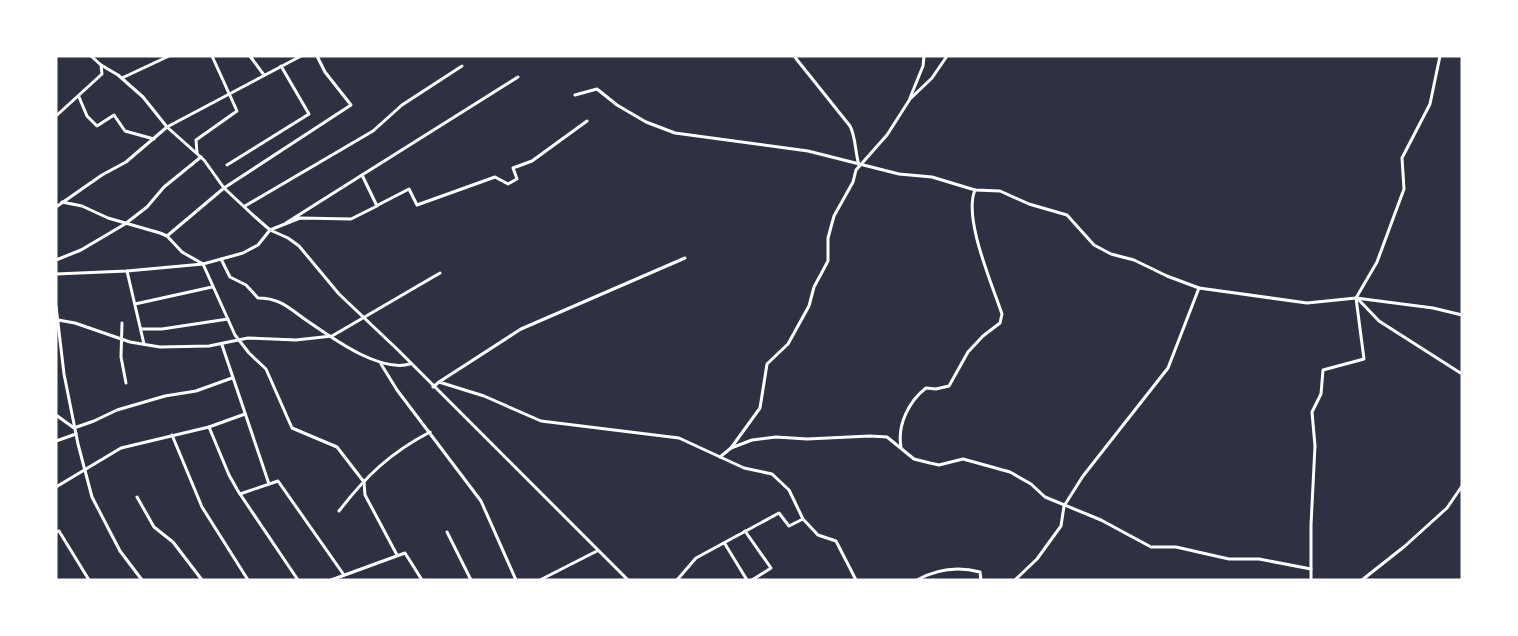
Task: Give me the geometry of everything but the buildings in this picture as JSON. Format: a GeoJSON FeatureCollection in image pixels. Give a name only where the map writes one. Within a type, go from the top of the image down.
{"type":"FeatureCollection","features":[{"type":"Feature","properties":{"kind":"street"},"geometry":{"type":"LineString","coordinates":[[91,56],[122,78],[143,97],[167,127],[201,157],[224,188],[270,230],[288,238],[299,246],[361,317],[597,551],[621,570],[628,580]]}},
{"type":"Feature","properties":{"kind":"street"},"geometry":{"type":"LineString","coordinates":[[122,78],[170,56]]}},
{"type":"Feature","properties":{"kind":"street"},"geometry":{"type":"LineString","coordinates":[[198,154],[196,140],[237,111],[212,56]]}},
{"type":"Feature","properties":{"kind":"street"},"geometry":{"type":"LineString","coordinates":[[250,56],[264,75]]}},
{"type":"Feature","properties":{"kind":"street"},"geometry":{"type":"LineString","coordinates":[[56,207],[126,162],[167,127],[300,56]]}},
{"type":"Feature","properties":{"kind":"street"},"geometry":{"type":"LineString","coordinates":[[167,236],[224,188],[351,105],[325,72],[317,56]]}},
{"type":"Feature","properties":{"kind":"street"},"geometry":{"type":"LineString","coordinates":[[794,56],[850,126],[854,134],[854,145],[859,165]]}},
{"type":"Feature","properties":{"kind":"street"},"geometry":{"type":"LineString","coordinates":[[910,99],[912,89],[924,66],[924,56]]}},
{"type":"Feature","properties":{"kind":"street"},"geometry":{"type":"LineString","coordinates":[[720,457],[731,448],[760,408],[768,364],[788,344],[809,306],[814,287],[828,261],[828,238],[834,216],[859,165],[887,135],[910,99],[932,78],[948,56]]}},
{"type":"Feature","properties":{"kind":"street"},"geometry":{"type":"LineString","coordinates":[[1311,580],[1311,525],[1315,446],[1312,412],[1321,394],[1324,370],[1364,358],[1356,298],[1377,262],[1404,189],[1402,158],[1430,104],[1440,56]]}},
{"type":"Feature","properties":{"kind":"street"},"geometry":{"type":"LineString","coordinates":[[56,116],[102,74],[101,64]]}},
{"type":"Feature","properties":{"kind":"street"},"geometry":{"type":"LineString","coordinates":[[227,165],[308,114],[281,66]]}},
{"type":"Feature","properties":{"kind":"street"},"geometry":{"type":"LineString","coordinates":[[245,206],[373,131],[402,105],[462,66]]}},
{"type":"Feature","properties":{"kind":"street"},"geometry":{"type":"LineString","coordinates":[[286,223],[518,77]]}},
{"type":"Feature","properties":{"kind":"street"},"geometry":{"type":"LineString","coordinates":[[575,95],[597,89],[617,105],[646,122],[675,133],[808,152],[899,174],[932,177],[975,190],[1000,191],[1029,204],[1067,216],[1094,245],[1111,254],[1134,260],[1166,276],[1199,288],[1308,303],[1356,298],[1433,308],[1462,315]]}},
{"type":"Feature","properties":{"kind":"street"},"geometry":{"type":"LineString","coordinates":[[79,97],[87,116],[97,126],[114,115],[125,131],[155,139]]}},
{"type":"Feature","properties":{"kind":"street"},"geometry":{"type":"LineString","coordinates":[[56,274],[127,271],[204,264],[243,253],[258,245],[270,230],[286,223],[300,218],[351,219],[409,189],[417,205],[448,196],[495,176],[508,184],[517,178],[513,168],[532,160],[587,121]]}},
{"type":"Feature","properties":{"kind":"street"},"geometry":{"type":"LineString","coordinates":[[56,260],[81,250],[125,224],[147,207],[164,187],[201,157]]}},
{"type":"Feature","properties":{"kind":"street"},"geometry":{"type":"LineString","coordinates":[[362,175],[377,206]]}},
{"type":"Feature","properties":{"kind":"street"},"geometry":{"type":"LineString","coordinates":[[901,448],[899,437],[904,418],[917,395],[926,388],[949,386],[968,352],[983,336],[1000,323],[1002,314],[976,234],[971,198],[975,190]]}},
{"type":"Feature","properties":{"kind":"street"},"geometry":{"type":"LineString","coordinates":[[62,202],[82,206],[108,218],[125,224],[134,224],[167,236],[182,252],[204,264],[212,287],[236,335],[248,353],[266,369],[292,428],[337,448],[364,481],[365,495],[397,555]]}},
{"type":"Feature","properties":{"kind":"street"},"geometry":{"type":"LineString","coordinates":[[433,387],[521,330],[685,258]]}},
{"type":"Feature","properties":{"kind":"street"},"geometry":{"type":"LineString","coordinates":[[221,259],[230,277],[246,285],[258,298],[272,298],[286,304],[332,336],[381,364],[394,366],[410,364]]}},
{"type":"Feature","properties":{"kind":"street"},"geometry":{"type":"LineString","coordinates":[[127,271],[144,344]]}},
{"type":"Feature","properties":{"kind":"street"},"geometry":{"type":"LineString","coordinates":[[58,320],[75,323],[122,339],[160,346],[222,345],[240,339],[296,340],[332,336],[361,317],[440,273]]}},
{"type":"Feature","properties":{"kind":"street"},"geometry":{"type":"LineString","coordinates":[[135,304],[212,287]]}},
{"type":"Feature","properties":{"kind":"street"},"geometry":{"type":"LineString","coordinates":[[1015,580],[1037,559],[1060,526],[1064,518],[1064,506],[1105,446],[1168,368],[1199,288]]}},
{"type":"Feature","properties":{"kind":"street"},"geometry":{"type":"LineString","coordinates":[[1356,298],[1379,320],[1462,374]]}},
{"type":"Feature","properties":{"kind":"street"},"geometry":{"type":"LineString","coordinates":[[56,306],[57,329],[74,428],[92,497],[120,551],[142,580]]}},
{"type":"Feature","properties":{"kind":"street"},"geometry":{"type":"LineString","coordinates":[[141,329],[162,329],[228,318]]}},
{"type":"Feature","properties":{"kind":"street"},"geometry":{"type":"LineString","coordinates":[[122,323],[121,357],[126,383]]}},
{"type":"Feature","properties":{"kind":"street"},"geometry":{"type":"LineString","coordinates":[[222,345],[269,484]]}},
{"type":"Feature","properties":{"kind":"street"},"geometry":{"type":"LineString","coordinates":[[381,364],[397,390],[481,502],[516,580]]}},
{"type":"Feature","properties":{"kind":"street"},"geometry":{"type":"LineString","coordinates":[[74,428],[94,422],[117,410],[165,396],[196,391],[232,378]]}},
{"type":"Feature","properties":{"kind":"street"},"geometry":{"type":"LineString","coordinates":[[439,382],[484,396],[541,421],[680,438],[744,468],[772,474],[789,490],[803,519],[818,535],[836,541],[856,580]]}},
{"type":"Feature","properties":{"kind":"street"},"geometry":{"type":"LineString","coordinates":[[56,487],[121,448],[209,427],[245,414]]}},
{"type":"Feature","properties":{"kind":"street"},"geometry":{"type":"LineString","coordinates":[[56,415],[74,428]]}},
{"type":"Feature","properties":{"kind":"street"},"geometry":{"type":"LineString","coordinates":[[209,427],[228,475],[298,580]]}},
{"type":"Feature","properties":{"kind":"street"},"geometry":{"type":"LineString","coordinates":[[338,511],[378,465],[404,445],[430,432]]}},
{"type":"Feature","properties":{"kind":"street"},"geometry":{"type":"LineString","coordinates":[[56,441],[76,434]]}},
{"type":"Feature","properties":{"kind":"street"},"geometry":{"type":"LineString","coordinates":[[172,435],[202,507],[248,580]]}},
{"type":"Feature","properties":{"kind":"street"},"geometry":{"type":"LineString","coordinates":[[731,448],[752,440],[776,437],[807,439],[887,437],[914,459],[930,464],[939,465],[963,459],[1010,472],[1031,484],[1045,497],[1101,520],[1151,547],[1176,547],[1229,560],[1259,559],[1312,569]]}},
{"type":"Feature","properties":{"kind":"street"},"geometry":{"type":"LineString","coordinates":[[240,494],[278,481],[344,575]]}},
{"type":"Feature","properties":{"kind":"street"},"geometry":{"type":"LineString","coordinates":[[1362,580],[1405,546],[1447,508],[1462,486]]}},
{"type":"Feature","properties":{"kind":"street"},"geometry":{"type":"LineString","coordinates":[[137,497],[154,527],[173,542],[202,580]]}},
{"type":"Feature","properties":{"kind":"street"},"geometry":{"type":"LineString","coordinates":[[677,580],[696,558],[725,544],[779,513],[789,526],[803,519]]}},
{"type":"Feature","properties":{"kind":"street"},"geometry":{"type":"LineString","coordinates":[[56,532],[59,531],[89,580]]}},
{"type":"Feature","properties":{"kind":"street"},"geometry":{"type":"LineString","coordinates":[[745,531],[772,568],[752,580]]}},
{"type":"Feature","properties":{"kind":"street"},"geometry":{"type":"LineString","coordinates":[[446,532],[472,580]]}},
{"type":"Feature","properties":{"kind":"street"},"geometry":{"type":"LineString","coordinates":[[725,544],[747,580]]}},
{"type":"Feature","properties":{"kind":"street"},"geometry":{"type":"LineString","coordinates":[[540,580],[597,551]]}},
{"type":"Feature","properties":{"kind":"street"},"geometry":{"type":"LineString","coordinates":[[331,580],[405,553],[422,580]]}},
{"type":"Feature","properties":{"kind":"street"},"geometry":{"type":"LineString","coordinates":[[917,580],[944,569],[966,568],[980,572],[982,580]]}}]}
